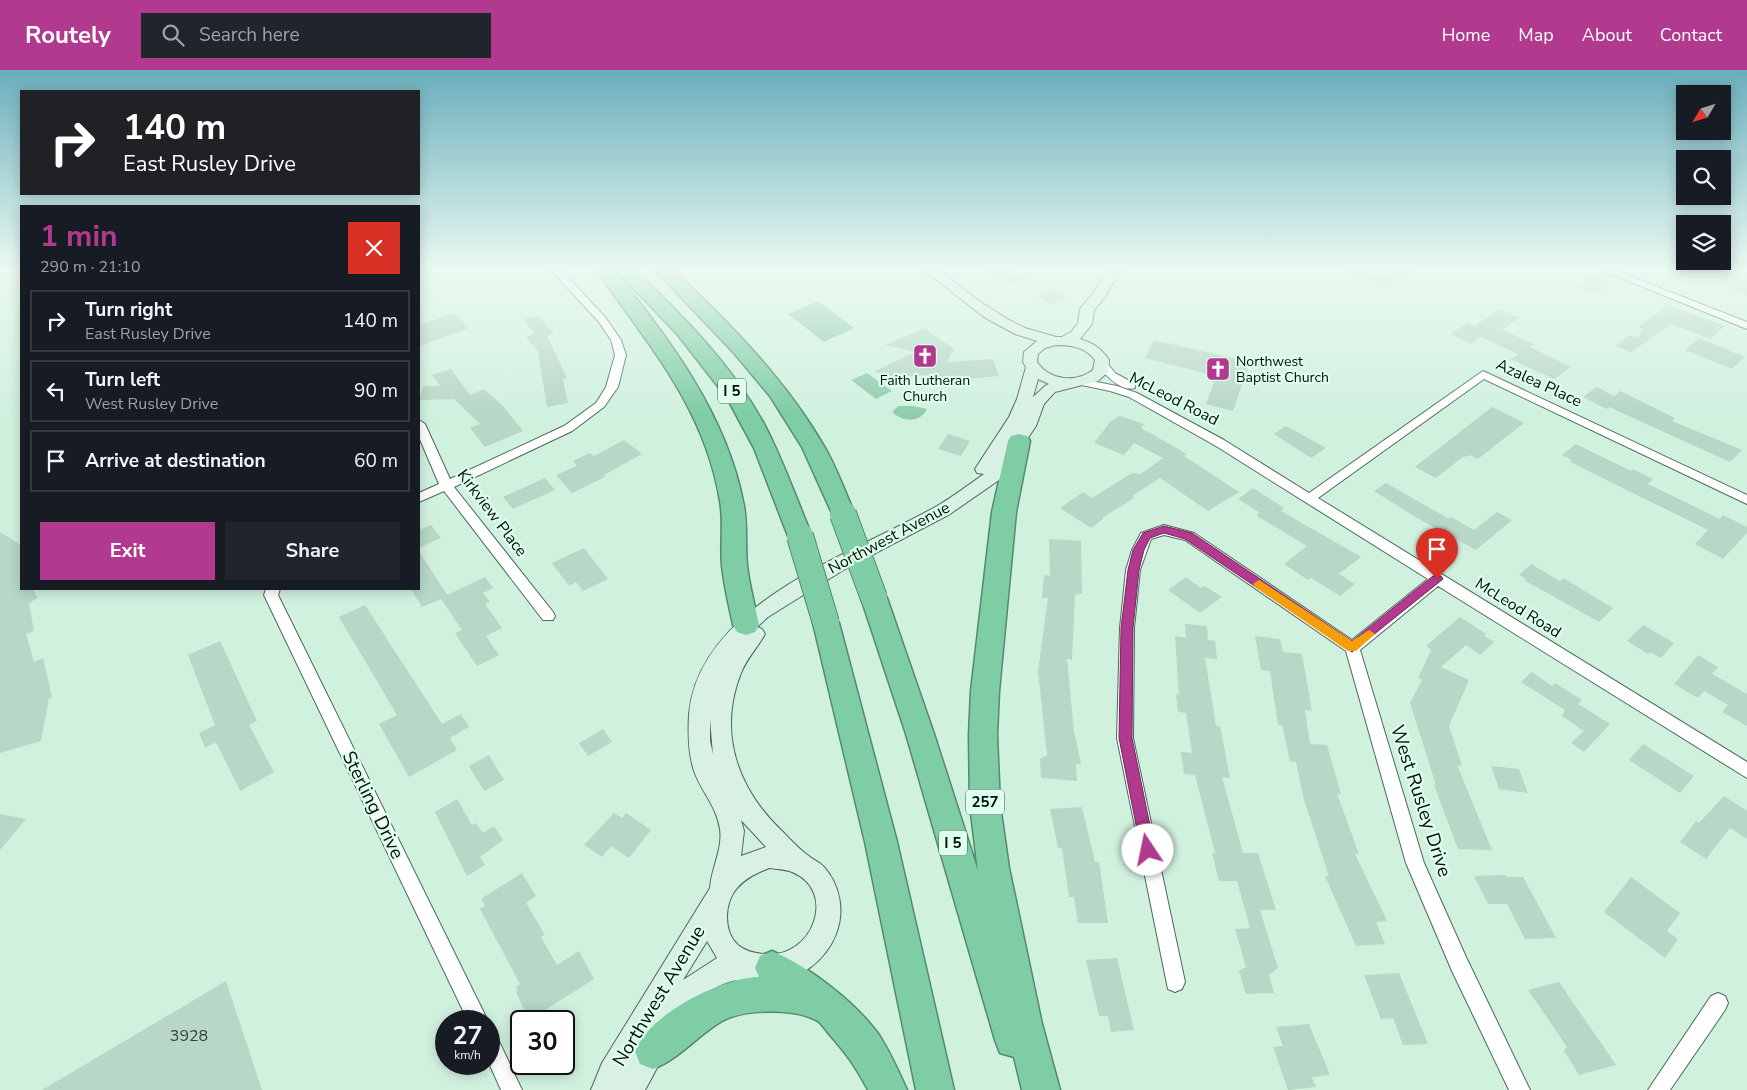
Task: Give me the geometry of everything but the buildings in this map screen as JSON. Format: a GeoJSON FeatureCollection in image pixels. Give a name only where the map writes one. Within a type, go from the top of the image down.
{"type":"FeatureCollection","features":[{"type":"Feature","properties":{"kind":"highway"},"geometry":{"type":"LineString","coordinates":[[642,318],[689,388],[719,447],[732,502],[735,565],[746,625]]}},
{"type":"Feature","properties":{"kind":"highway","name":"I 5"},"geometry":{"type":"LineString","coordinates":[[672,318],[694,340],[720,374],[765,448],[800,536],[826,623],[881,842],[935,1090]]}},
{"type":"Feature","properties":{"kind":"highway","name":"I 5"},"geometry":{"type":"LineString","coordinates":[[712,318],[765,378],[809,438],[843,514],[874,598],[920,734],[1028,1090]]}},
{"type":"Feature","properties":{"kind":"highway","name":"257"},"geometry":{"type":"LineString","coordinates":[[1019,441],[1004,512],[985,691],[983,735],[985,805],[993,868],[1024,1024],[1041,1090]]}},
{"type":"Feature","properties":{"kind":"highway"},"geometry":{"type":"LineString","coordinates":[[762,967],[827,1005],[866,1048],[888,1090]]}},
{"type":"Feature","properties":{"kind":"highway"},"geometry":{"type":"LineString","coordinates":[[653,1051],[695,1015],[716,1004],[737,997],[777,993],[797,996],[827,1005]]}},
{"type":"Feature","properties":{"kind":"main road"},"geometry":{"type":"LineString","coordinates":[[990,318],[994,326],[1025,345],[1031,362],[1049,379],[1076,382]]}},
{"type":"Feature","properties":{"kind":"main road"},"geometry":{"type":"LineString","coordinates":[[991,318],[1027,334],[1082,344],[1100,358]]}},
{"type":"Feature","properties":{"kind":"main road"},"geometry":{"type":"LineString","coordinates":[[1031,362],[1040,345],[1061,341],[1080,331],[1085,324],[1086,318]]}},
{"type":"Feature","properties":{"kind":"main road"},"geometry":{"type":"LineString","coordinates":[[1098,318],[1095,334],[1100,358]]}},
{"type":"Feature","properties":{"kind":"main road","name":"Northwest Avenue"},"geometry":{"type":"LineString","coordinates":[[606,1090],[612,1073],[719,895],[729,862],[732,831],[728,812],[706,770],[699,741],[700,712],[708,681],[718,662],[746,625],[761,612],[838,564],[944,510],[993,476],[1019,441],[1028,426],[1037,402],[1045,392],[1098,374],[1100,358]]}},
{"type":"Feature","properties":{"kind":"main road","name":"Northwest Avenue"},"geometry":{"type":"LineString","coordinates":[[977,486],[982,472],[1017,417],[1025,400],[1031,362]]}},
{"type":"Feature","properties":{"kind":"main road","name":"Northwest Avenue"},"geometry":{"type":"LineString","coordinates":[[798,861],[755,820],[743,804],[730,778],[720,724],[722,699],[730,676],[741,654],[753,636],[799,587]]}},
{"type":"Feature","properties":{"kind":"main road"},"geometry":{"type":"LineString","coordinates":[[779,857],[798,861],[813,871],[825,886],[830,904],[828,924],[818,943],[803,958],[793,963],[762,967],[734,957],[720,941],[715,926],[719,895],[735,872],[760,859],[779,857]]}},
{"type":"Feature","properties":{"kind":"main road","name":"Northwest Avenue"},"geometry":{"type":"LineString","coordinates":[[630,1090],[684,996],[704,980],[726,967],[762,967]]}},
{"type":"Feature","properties":{"kind":"street"},"geometry":{"type":"LineString","coordinates":[[420,498],[575,426],[602,404],[614,382],[620,364],[620,351],[613,334],[598,318]]}},
{"type":"Feature","properties":{"kind":"street"},"geometry":{"type":"LineString","coordinates":[[1726,318],[1747,326]]}},
{"type":"Feature","properties":{"kind":"street","name":"McLeod Road"},"geometry":{"type":"LineString","coordinates":[[1100,358],[1119,381],[1161,401],[1209,432],[1220,443]]}},
{"type":"Feature","properties":{"kind":"street","name":"Azalea Place"},"geometry":{"type":"LineString","coordinates":[[1309,499],[1483,374],[1747,500]]}},
{"type":"Feature","properties":{"kind":"street","name":"McLeod Road"},"geometry":{"type":"LineString","coordinates":[[1076,382],[1113,388],[1134,396],[1220,443],[1747,771]]}},
{"type":"Feature","properties":{"kind":"street","name":"Kirkview Place"},"geometry":{"type":"LineString","coordinates":[[420,426],[446,485],[548,616]]}},
{"type":"Feature","properties":{"kind":"street"},"geometry":{"type":"LineString","coordinates":[[1175,982],[1125,738],[1127,628],[1134,570],[1139,550],[1146,536],[1164,530],[1189,536],[1352,648],[1437,579]]}},
{"type":"Feature","properties":{"kind":"street","name":"Sterling Drive"},"geometry":{"type":"LineString","coordinates":[[273,590],[271,595],[473,1010]]}},
{"type":"Feature","properties":{"kind":"street","name":"West Rusley Drive"},"geometry":{"type":"LineString","coordinates":[[1352,648],[1415,863],[1459,964],[1520,1090]]}},
{"type":"Feature","properties":{"kind":"street"},"geometry":{"type":"LineString","coordinates":[[1658,1090],[1718,1004]]}},
{"type":"Feature","properties":{"kind":"street"},"geometry":{"type":"LineString","coordinates":[[500,1065],[512,1090]]}},
{"type":"Feature","properties":{"kind":"green space"},"geometry":{"type":"Polygon","coordinates":[[[793,318],[840,318],[854,328],[824,342],[793,318]]]}},
{"type":"Feature","properties":{"kind":"green space"},"geometry":{"type":"Polygon","coordinates":[[[867,373],[892,391],[876,399],[851,380],[867,373]]]}},
{"type":"Feature","properties":{"kind":"green space"},"geometry":{"type":"Polygon","coordinates":[[[898,406],[913,406],[927,409],[920,417],[912,420],[902,418],[893,413],[898,406]]]}},
{"type":"Feature","properties":{"kind":"slow traffic"},"geometry":{"type":"LineString","coordinates":[[1259,584],[1352,648],[1369,634]]}},
{"type":"Feature","properties":{"kind":"place","name":"Faith Lutheran Church"},"geometry":{"type":"Point","coordinates":[925,356]}},
{"type":"Feature","properties":{"kind":"place","name":"Northwest Baptist Church"},"geometry":{"type":"Point","coordinates":[1218,369]}},
{"type":"Feature","properties":{"kind":"route"},"geometry":{"type":"LineString","coordinates":[[1148,850],[1125,738],[1127,628],[1134,570],[1139,550],[1146,536],[1164,530],[1189,536],[1352,648],[1437,579]]}}]}
